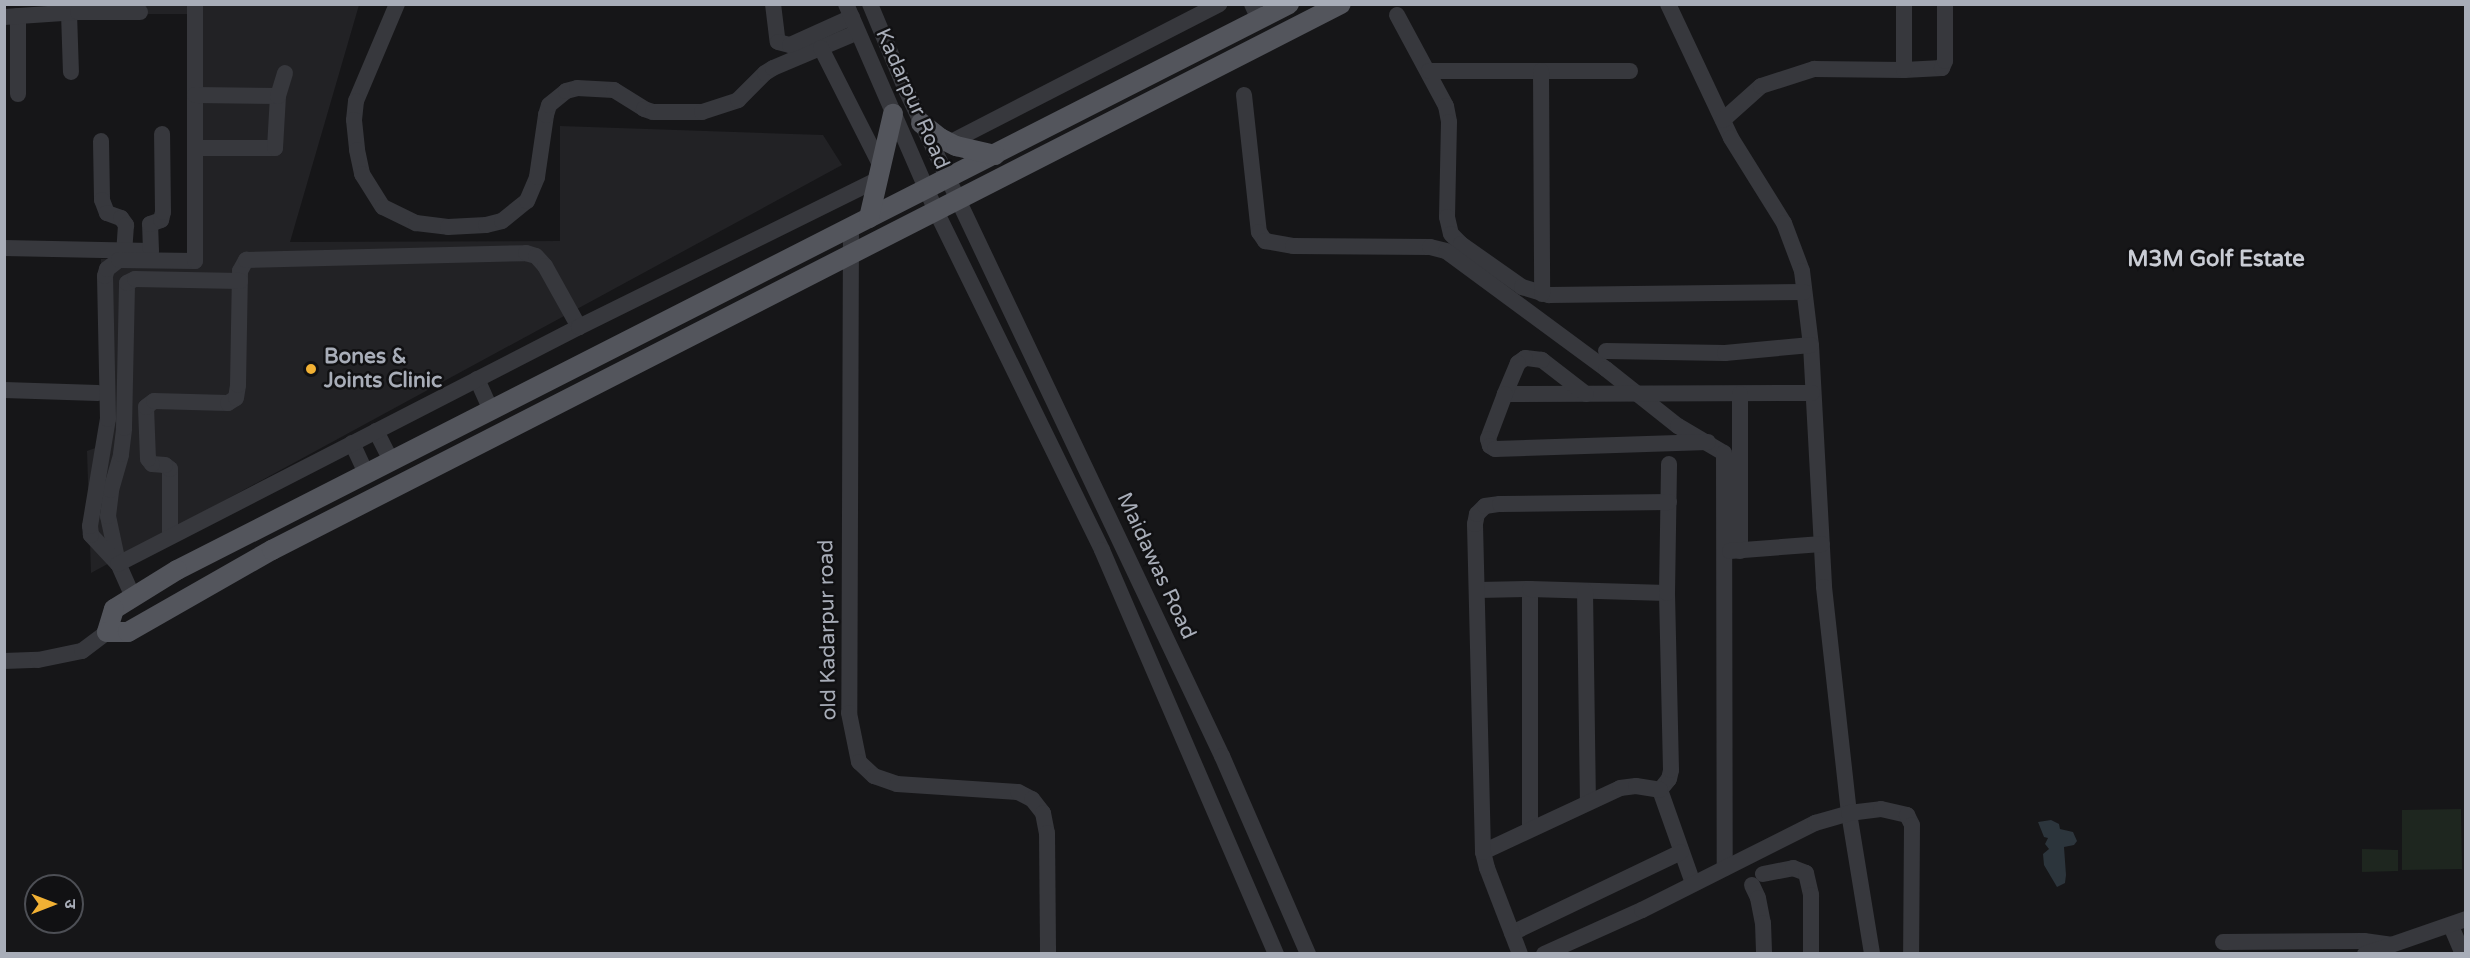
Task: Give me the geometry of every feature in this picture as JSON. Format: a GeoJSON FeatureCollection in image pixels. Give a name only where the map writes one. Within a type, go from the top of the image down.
{"type":"FeatureCollection","features":[{"type":"Feature","properties":{"kind":"main road"},"geometry":{"type":"LineString","coordinates":[[1289,4],[1256,12],[948,180],[851,227],[177,570],[114,609],[107,632],[128,632],[272,550],[1341,4]]}},
{"type":"Feature","properties":{"kind":"main road"},"geometry":{"type":"LineString","coordinates":[[869,218],[893,114]]}},
{"type":"Feature","properties":{"kind":"main road"},"geometry":{"type":"LineString","coordinates":[[921,123],[950,143],[995,154]]}},
{"type":"Feature","properties":{"kind":"street"},"geometry":{"type":"LineString","coordinates":[[186,4],[187,56]]}},
{"type":"Feature","properties":{"kind":"street"},"geometry":{"type":"LineString","coordinates":[[118,564],[91,534],[90,526],[108,419],[105,276],[112,263],[119,260],[195,261],[195,4]]}},
{"type":"Feature","properties":{"kind":"street"},"geometry":{"type":"LineString","coordinates":[[397,4],[356,101],[354,120],[357,150],[362,174],[383,207],[401,217],[427,225],[486,225],[502,221],[516,212],[534,189],[543,123],[549,105],[566,91],[577,88],[614,90],[644,109],[653,112],[702,112],[732,104],[745,95],[765,73],[822,43],[852,18]]}},
{"type":"Feature","properties":{"kind":"street"},"geometry":{"type":"LineString","coordinates":[[773,4],[778,42],[790,45],[822,43]]}},
{"type":"Feature","properties":{"kind":"street","name":"Kadarpur Road"},"geometry":{"type":"LineString","coordinates":[[870,4],[957,200]]}},
{"type":"Feature","properties":{"kind":"street"},"geometry":{"type":"LineString","coordinates":[[950,143],[1219,4]]}},
{"type":"Feature","properties":{"kind":"street"},"geometry":{"type":"LineString","coordinates":[[1668,4],[1731,138],[1784,223],[1799,257],[1810,345],[1822,544],[1849,813],[1872,954]]}},
{"type":"Feature","properties":{"kind":"street"},"geometry":{"type":"LineString","coordinates":[[1904,4],[1904,70]]}},
{"type":"Feature","properties":{"kind":"street"},"geometry":{"type":"LineString","coordinates":[[1723,120],[1761,86],[1814,69],[1942,68],[1945,61],[1945,4]]}},
{"type":"Feature","properties":{"kind":"street"},"geometry":{"type":"LineString","coordinates":[[70,72],[75,10]]}},
{"type":"Feature","properties":{"kind":"street"},"geometry":{"type":"LineString","coordinates":[[18,94],[11,17],[75,10],[140,12]]}},
{"type":"Feature","properties":{"kind":"street"},"geometry":{"type":"LineString","coordinates":[[1397,15],[1446,106],[1449,122],[1447,217],[1451,234],[1461,244],[1522,287],[1542,294],[1804,292]]}},
{"type":"Feature","properties":{"kind":"street","name":"Kadarpur Road"},"geometry":{"type":"LineString","coordinates":[[852,18],[936,211]]}},
{"type":"Feature","properties":{"kind":"street"},"geometry":{"type":"LineString","coordinates":[[118,564],[881,173],[822,43]]}},
{"type":"Feature","properties":{"kind":"street"},"geometry":{"type":"LineString","coordinates":[[1429,71],[1630,71]]}},
{"type":"Feature","properties":{"kind":"street"},"geometry":{"type":"LineString","coordinates":[[1541,71],[1542,294]]}},
{"type":"Feature","properties":{"kind":"street"},"geometry":{"type":"LineString","coordinates":[[195,148],[275,148],[278,96],[285,73]]}},
{"type":"Feature","properties":{"kind":"street"},"geometry":{"type":"LineString","coordinates":[[195,95],[278,96]]}},
{"type":"Feature","properties":{"kind":"street"},"geometry":{"type":"LineString","coordinates":[[1244,95],[1259,232],[1265,241],[1293,246],[1430,247],[1446,251],[1606,369],[1678,426],[1709,442],[1724,453],[1732,551]]}},
{"type":"Feature","properties":{"kind":"street"},"geometry":{"type":"LineString","coordinates":[[4,248],[152,251],[150,224],[161,220],[163,212],[162,134]]}},
{"type":"Feature","properties":{"kind":"street"},"geometry":{"type":"LineString","coordinates":[[101,141],[102,200],[107,213],[121,218],[126,225],[124,251]]}},
{"type":"Feature","properties":{"kind":"street","name":"Maidawas Road"},"geometry":{"type":"LineString","coordinates":[[957,200],[1222,756],[1308,954]]}},
{"type":"Feature","properties":{"kind":"street","name":"Maidawas Road"},"geometry":{"type":"LineString","coordinates":[[936,211],[1102,550],[1276,954]]}},
{"type":"Feature","properties":{"kind":"street","name":"old Kadarpur road"},"geometry":{"type":"LineString","coordinates":[[851,227],[849,713],[859,762],[874,776],[897,784],[1018,792],[1032,798],[1043,813],[1047,833],[1048,954]]}},
{"type":"Feature","properties":{"kind":"street"},"geometry":{"type":"LineString","coordinates":[[170,536],[170,469],[165,465],[152,464],[148,459],[146,407],[154,401],[228,403],[236,398],[240,281],[242,264],[246,260],[526,254],[536,256],[545,266],[579,327]]}},
{"type":"Feature","properties":{"kind":"street"},"geometry":{"type":"LineString","coordinates":[[133,597],[118,564],[108,516],[124,428],[127,284],[135,279],[240,281]]}},
{"type":"Feature","properties":{"kind":"street"},"geometry":{"type":"LineString","coordinates":[[1606,351],[1725,353],[1810,345]]}},
{"type":"Feature","properties":{"kind":"street"},"geometry":{"type":"LineString","coordinates":[[1586,394],[1542,360],[1531,357],[1518,363],[1488,439],[1490,446],[1495,449],[1709,442]]}},
{"type":"Feature","properties":{"kind":"street"},"geometry":{"type":"LineString","coordinates":[[477,379],[491,410]]}},
{"type":"Feature","properties":{"kind":"street"},"geometry":{"type":"LineString","coordinates":[[4,390],[98,393]]}},
{"type":"Feature","properties":{"kind":"street"},"geometry":{"type":"LineString","coordinates":[[1505,394],[1812,393]]}},
{"type":"Feature","properties":{"kind":"street"},"geometry":{"type":"LineString","coordinates":[[1731,864],[1732,551],[1740,394]]}},
{"type":"Feature","properties":{"kind":"street"},"geometry":{"type":"LineString","coordinates":[[375,431],[391,461]]}},
{"type":"Feature","properties":{"kind":"street"},"geometry":{"type":"LineString","coordinates":[[352,443],[366,473]]}},
{"type":"Feature","properties":{"kind":"street"},"geometry":{"type":"LineString","coordinates":[[1660,790],[1669,779],[1671,770],[1667,593],[1669,464]]}},
{"type":"Feature","properties":{"kind":"street"},"geometry":{"type":"LineString","coordinates":[[1520,954],[1483,852],[1478,590],[1474,524],[1477,514],[1485,506],[1669,502]]}},
{"type":"Feature","properties":{"kind":"street"},"geometry":{"type":"LineString","coordinates":[[1732,551],[1822,544]]}},
{"type":"Feature","properties":{"kind":"street"},"geometry":{"type":"LineString","coordinates":[[1478,590],[1530,589],[1667,593]]}},
{"type":"Feature","properties":{"kind":"street"},"geometry":{"type":"LineString","coordinates":[[1530,589],[1530,829]]}},
{"type":"Feature","properties":{"kind":"street"},"geometry":{"type":"LineString","coordinates":[[1585,591],[1588,801]]}},
{"type":"Feature","properties":{"kind":"street"},"geometry":{"type":"LineString","coordinates":[[4,662],[38,660],[82,651],[107,632]]}},
{"type":"Feature","properties":{"kind":"street"},"geometry":{"type":"LineString","coordinates":[[1483,852],[1620,788],[1636,786],[1660,790]]}},
{"type":"Feature","properties":{"kind":"street"},"geometry":{"type":"LineString","coordinates":[[1660,790],[1693,884]]}},
{"type":"Feature","properties":{"kind":"street"},"geometry":{"type":"LineString","coordinates":[[1544,954],[1642,910],[1815,823],[1849,813],[1881,809],[1896,812],[1910,819],[1911,954]]}},
{"type":"Feature","properties":{"kind":"street"},"geometry":{"type":"LineString","coordinates":[[1512,933],[1681,852]]}},
{"type":"Feature","properties":{"kind":"street"},"geometry":{"type":"LineString","coordinates":[[1755,852],[1758,898],[1763,922],[1764,954]]}},
{"type":"Feature","properties":{"kind":"street"},"geometry":{"type":"LineString","coordinates":[[1731,864],[1758,879],[1793,868],[1806,873],[1810,895],[1811,954]]}},
{"type":"Feature","properties":{"kind":"street"},"geometry":{"type":"LineString","coordinates":[[2365,954],[2458,922],[2463,954]]}},
{"type":"Feature","properties":{"kind":"street"},"geometry":{"type":"LineString","coordinates":[[2223,942],[2364,941],[2391,945]]}},
{"type":"Feature","properties":{"kind":"shaded area"},"geometry":{"type":"Polygon","coordinates":[[[86,4],[359,5],[290,242],[560,241],[560,126],[823,135],[842,165],[91,573],[87,451],[101,446],[101,259],[198,256],[191,14],[86,14],[86,4]]]}},
{"type":"Feature","properties":{"kind":"shaded area"},"geometry":{"type":"Polygon","coordinates":[[[2461,809],[2462,869],[2402,870],[2402,810],[2461,809]]]}},
{"type":"Feature","properties":{"kind":"shaded area"},"geometry":{"type":"Polygon","coordinates":[[[2051,820],[2059,824],[2060,829],[2073,832],[2077,841],[2074,845],[2064,847],[2065,883],[2057,887],[2044,865],[2043,854],[2049,849],[2045,844],[2048,838],[2044,837],[2038,822],[2051,820]]]}},
{"type":"Feature","properties":{"kind":"shaded area"},"geometry":{"type":"Polygon","coordinates":[[[2362,849],[2398,850],[2398,871],[2362,872],[2362,849]]]}},
{"type":"Feature","properties":{"kind":"place","name":"Bones & Joints Clinic"},"geometry":{"type":"Point","coordinates":[311,369]}},
{"type":"Feature","properties":{"kind":"district","name":"M3M Golf Estate"},"geometry":{"type":"Point","coordinates":[2216,260]}}]}
